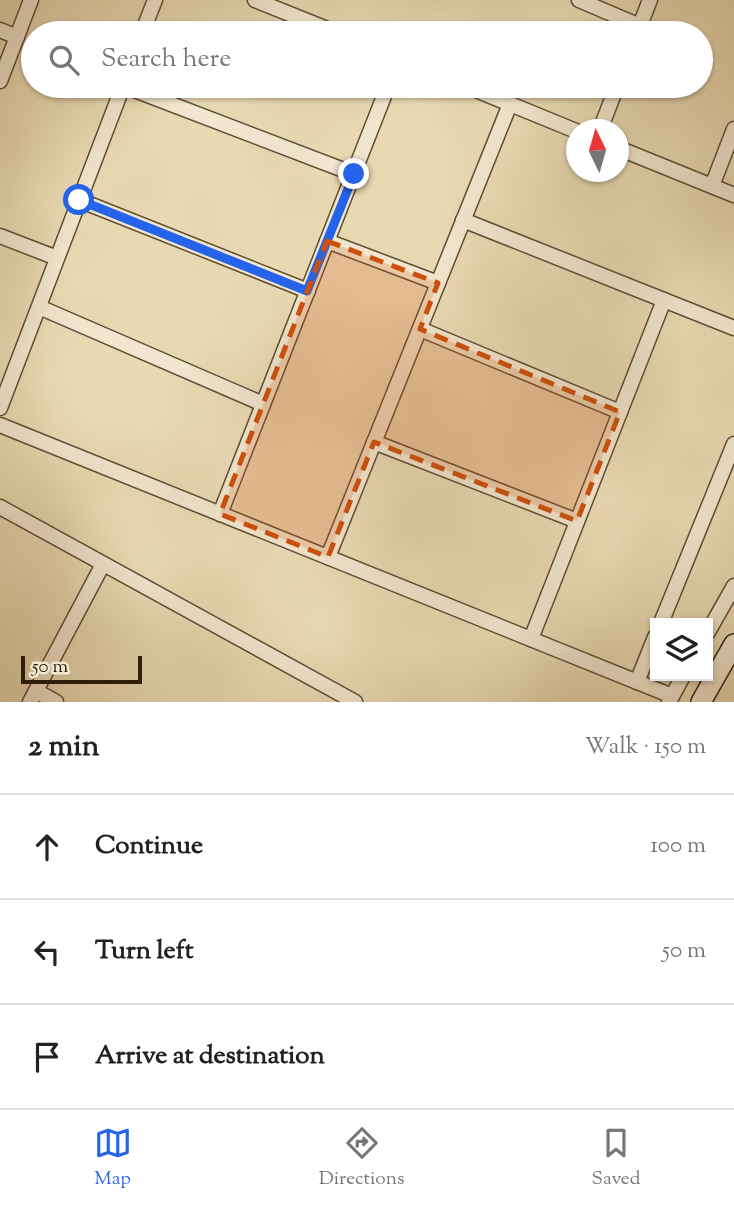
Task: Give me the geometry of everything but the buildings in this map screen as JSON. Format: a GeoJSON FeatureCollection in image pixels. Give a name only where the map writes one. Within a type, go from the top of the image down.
{"type":"FeatureCollection","features":[{"type":"Feature","properties":{"kind":"main road"},"geometry":{"type":"LineString","coordinates":[[701,702],[734,644]]}},
{"type":"Feature","properties":{"kind":"street"},"geometry":{"type":"LineString","coordinates":[[23,21],[32,0]]}},
{"type":"Feature","properties":{"kind":"street"},"geometry":{"type":"LineString","coordinates":[[147,21],[155,0]]}},
{"type":"Feature","properties":{"kind":"street"},"geometry":{"type":"LineString","coordinates":[[255,0],[307,21]]}},
{"type":"Feature","properties":{"kind":"street"},"geometry":{"type":"LineString","coordinates":[[579,0],[622,21]]}},
{"type":"Feature","properties":{"kind":"street"},"geometry":{"type":"LineString","coordinates":[[641,21],[650,0]]}},
{"type":"Feature","properties":{"kind":"street"},"geometry":{"type":"LineString","coordinates":[[0,81],[21,27]]}},
{"type":"Feature","properties":{"kind":"street"},"geometry":{"type":"LineString","coordinates":[[0,30],[17,37]]}},
{"type":"Feature","properties":{"kind":"street"},"geometry":{"type":"LineString","coordinates":[[0,408],[118,98]]}},
{"type":"Feature","properties":{"kind":"street"},"geometry":{"type":"LineString","coordinates":[[154,98],[354,174]]}},
{"type":"Feature","properties":{"kind":"street"},"geometry":{"type":"LineString","coordinates":[[220,514],[383,98]]}},
{"type":"Feature","properties":{"kind":"street"},"geometry":{"type":"LineString","coordinates":[[495,98],[566,127]]}},
{"type":"Feature","properties":{"kind":"street"},"geometry":{"type":"LineString","coordinates":[[604,119],[612,98]]}},
{"type":"Feature","properties":{"kind":"street"},"geometry":{"type":"LineString","coordinates":[[328,557],[510,104]]}},
{"type":"Feature","properties":{"kind":"street"},"geometry":{"type":"LineString","coordinates":[[712,186],[734,129]]}},
{"type":"Feature","properties":{"kind":"street"},"geometry":{"type":"LineString","coordinates":[[629,152],[734,194]]}},
{"type":"Feature","properties":{"kind":"street"},"geometry":{"type":"LineString","coordinates":[[79,200],[307,291]]}},
{"type":"Feature","properties":{"kind":"street"},"geometry":{"type":"LineString","coordinates":[[463,220],[734,328]]}},
{"type":"Feature","properties":{"kind":"street"},"geometry":{"type":"LineString","coordinates":[[0,236],[57,258]]}},
{"type":"Feature","properties":{"kind":"street"},"geometry":{"type":"LineString","coordinates":[[327,241],[438,283]]}},
{"type":"Feature","properties":{"kind":"street"},"geometry":{"type":"LineString","coordinates":[[531,639],[664,300]]}},
{"type":"Feature","properties":{"kind":"street"},"geometry":{"type":"LineString","coordinates":[[38,307],[263,404]]}},
{"type":"Feature","properties":{"kind":"street"},"geometry":{"type":"LineString","coordinates":[[419,330],[620,412]]}},
{"type":"Feature","properties":{"kind":"street"},"geometry":{"type":"LineString","coordinates":[[0,425],[637,682],[670,699],[680,681]]}},
{"type":"Feature","properties":{"kind":"street"},"geometry":{"type":"LineString","coordinates":[[374,442],[577,521]]}},
{"type":"Feature","properties":{"kind":"street"},"geometry":{"type":"LineString","coordinates":[[663,618],[734,444]]}},
{"type":"Feature","properties":{"kind":"street"},"geometry":{"type":"LineString","coordinates":[[0,507],[355,702]]}},
{"type":"Feature","properties":{"kind":"street"},"geometry":{"type":"LineString","coordinates":[[56,702],[33,696],[103,564]]}},
{"type":"Feature","properties":{"kind":"street"},"geometry":{"type":"LineString","coordinates":[[713,623],[734,586]]}},
{"type":"Feature","properties":{"kind":"street"},"geometry":{"type":"LineString","coordinates":[[637,682],[650,650]]}},
{"type":"Feature","properties":{"kind":"highlighted area"},"geometry":{"type":"Polygon","coordinates":[[[327,241],[438,283],[420,329],[620,412],[577,521],[374,442],[328,557],[220,514],[327,241]]]}},
{"type":"Feature","properties":{"kind":"route"},"geometry":{"type":"LineString","coordinates":[[79,200],[307,291],[354,174]]}}]}
